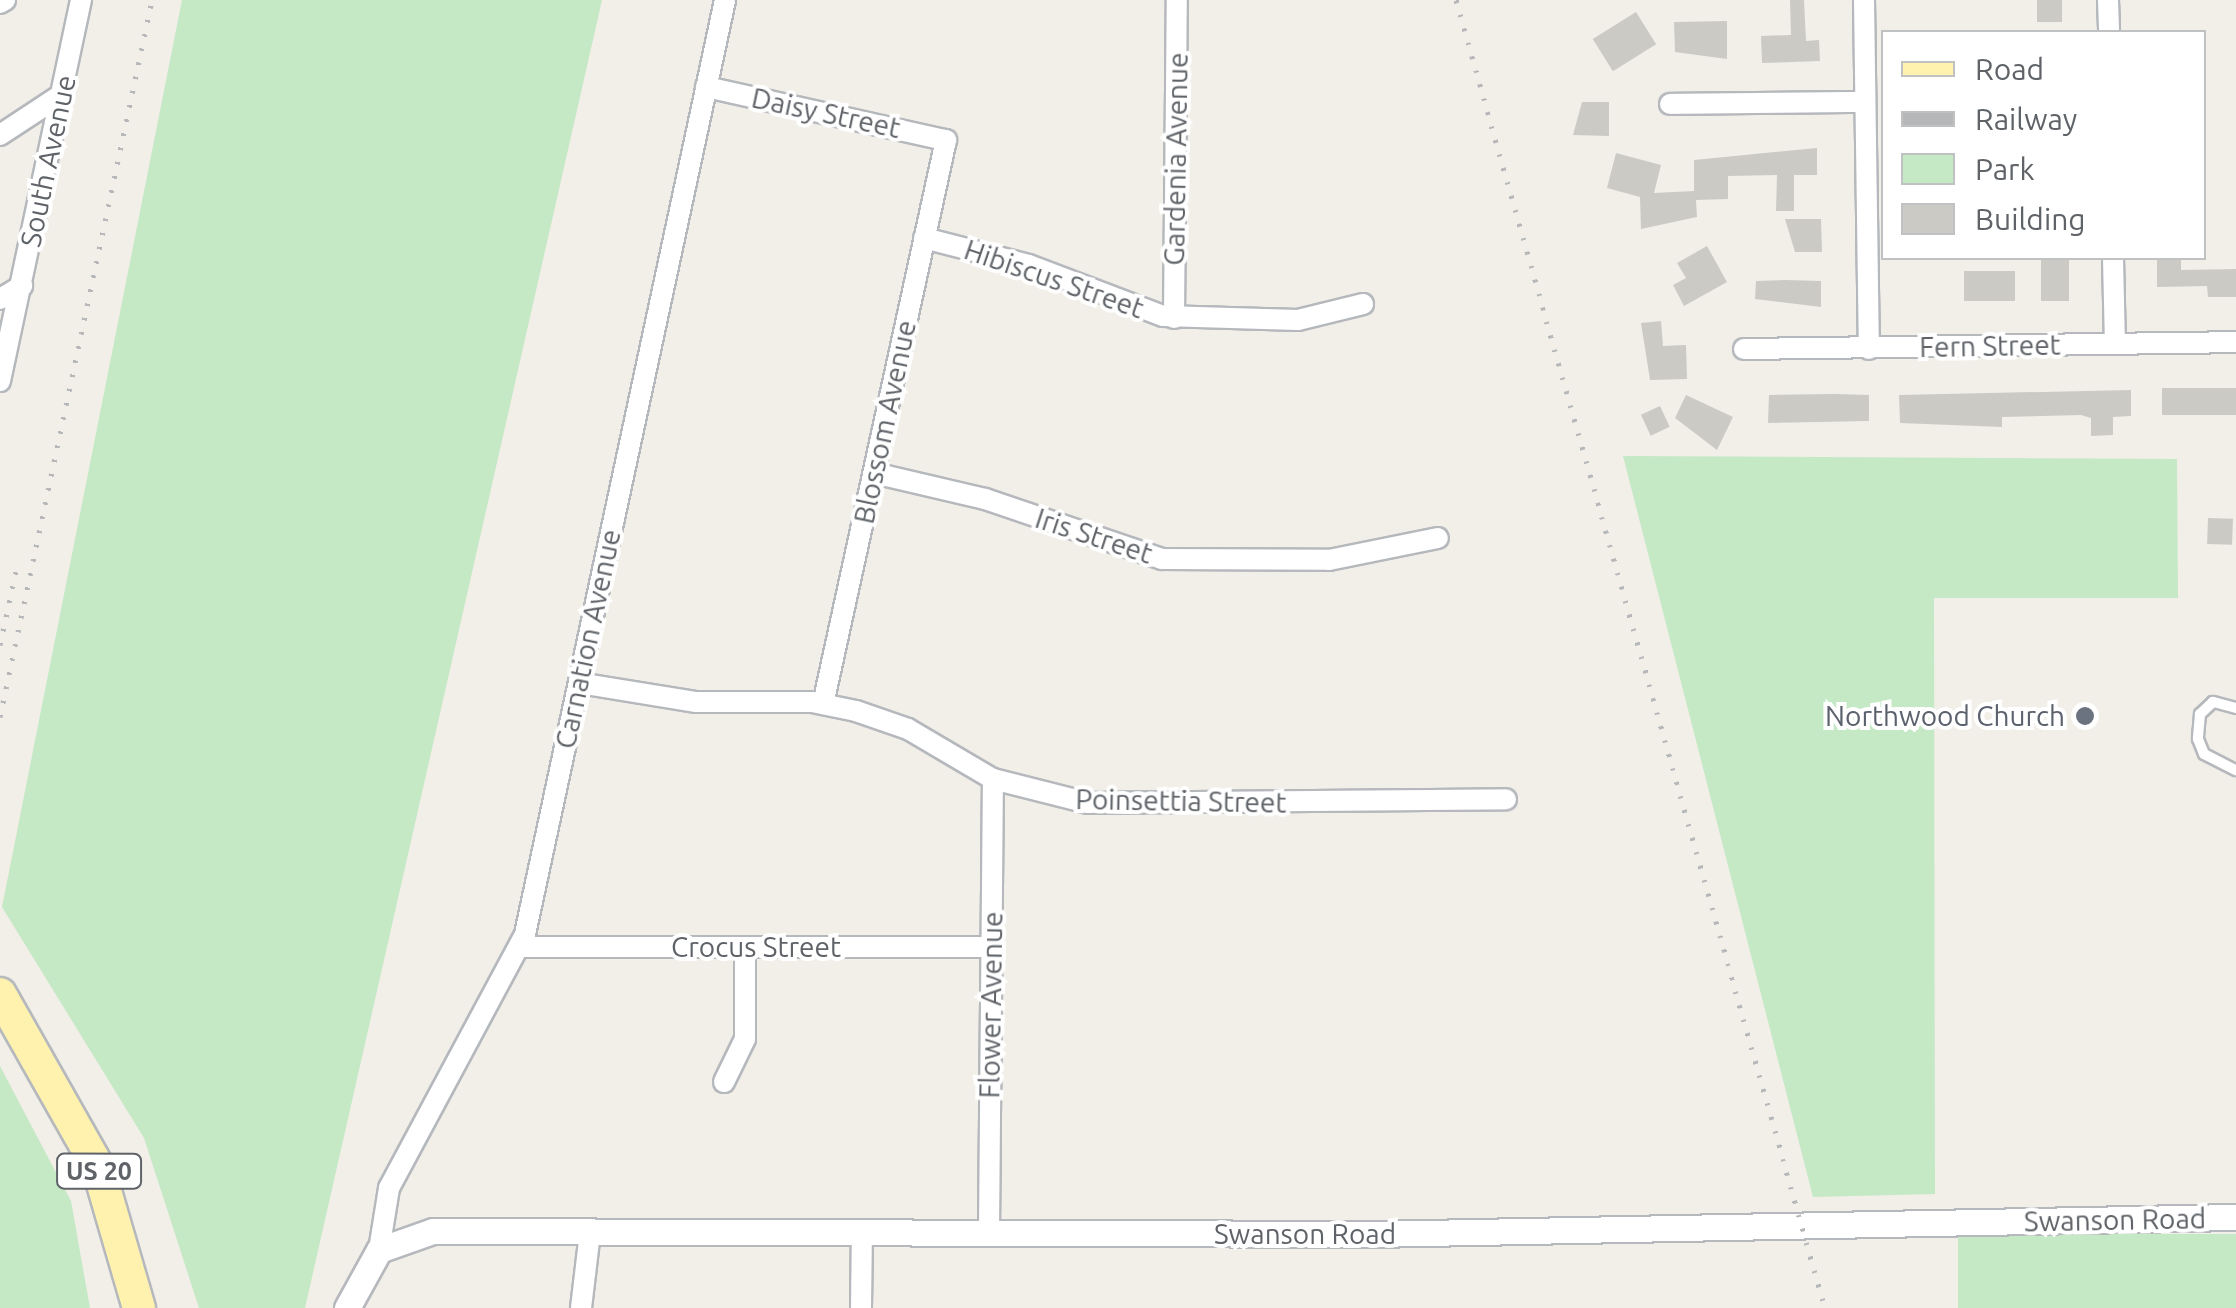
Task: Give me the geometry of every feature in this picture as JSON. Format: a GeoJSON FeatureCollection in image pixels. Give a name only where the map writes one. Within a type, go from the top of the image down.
{"type":"FeatureCollection","features":[{"type":"Feature","properties":{"kind":"main road","name":"US 20"},"geometry":{"type":"LineString","coordinates":[[0,994],[33,1045],[98,1167],[139,1308]]}},
{"type":"Feature","properties":{"kind":"street","name":"South Avenue"},"geometry":{"type":"LineString","coordinates":[[0,381],[81,0]]}},
{"type":"Feature","properties":{"kind":"street","name":"Carnation Avenue"},"geometry":{"type":"LineString","coordinates":[[379,1250],[389,1188],[520,948],[725,0]]}},
{"type":"Feature","properties":{"kind":"street","name":"Gardenia Avenue"},"geometry":{"type":"LineString","coordinates":[[1174,318],[1177,0]]}},
{"type":"Feature","properties":{"kind":"street"},"geometry":{"type":"LineString","coordinates":[[1864,0],[1869,348]]}},
{"type":"Feature","properties":{"kind":"street"},"geometry":{"type":"LineString","coordinates":[[2108,0],[2109,30]]}},
{"type":"Feature","properties":{"kind":"street","name":"Daisy Street"},"geometry":{"type":"LineString","coordinates":[[706,87],[946,140]]}},
{"type":"Feature","properties":{"kind":"street"},"geometry":{"type":"LineString","coordinates":[[0,135],[61,95]]}},
{"type":"Feature","properties":{"kind":"street"},"geometry":{"type":"LineString","coordinates":[[1670,104],[1865,102]]}},
{"type":"Feature","properties":{"kind":"street","name":"Blossom Avenue"},"geometry":{"type":"LineString","coordinates":[[824,704],[946,140]]}},
{"type":"Feature","properties":{"kind":"street","name":"Hibiscus Street"},"geometry":{"type":"LineString","coordinates":[[924,238],[1174,318],[1298,320],[1363,304]]}},
{"type":"Feature","properties":{"kind":"street"},"geometry":{"type":"LineString","coordinates":[[2113,260],[2115,344]]}},
{"type":"Feature","properties":{"kind":"street"},"geometry":{"type":"LineString","coordinates":[[0,299],[22,286]]}},
{"type":"Feature","properties":{"kind":"street","name":"Fern Street"},"geometry":{"type":"LineString","coordinates":[[1744,349],[2236,342]]}},
{"type":"Feature","properties":{"kind":"street","name":"Iris Street"},"geometry":{"type":"LineString","coordinates":[[874,473],[985,499],[1162,559],[1330,560],[1438,538]]}},
{"type":"Feature","properties":{"kind":"street","name":"Poinsettia Street"},"geometry":{"type":"LineString","coordinates":[[579,683],[696,702],[824,704],[908,729],[993,779],[1104,804],[1506,799]]}},
{"type":"Feature","properties":{"kind":"street","name":"Flower Avenue"},"geometry":{"type":"LineString","coordinates":[[988,1231],[993,779]]}},
{"type":"Feature","properties":{"kind":"street","name":"Crocus Street"},"geometry":{"type":"LineString","coordinates":[[520,948],[992,946]]}},
{"type":"Feature","properties":{"kind":"street"},"geometry":{"type":"LineString","coordinates":[[724,1082],[744,1039],[745,947]]}},
{"type":"Feature","properties":{"kind":"street","name":"Swanson Road"},"geometry":{"type":"LineString","coordinates":[[379,1250],[433,1231],[1373,1234],[2236,1218]]}},
{"type":"Feature","properties":{"kind":"street"},"geometry":{"type":"LineString","coordinates":[[581,1308],[590,1232]]}},
{"type":"Feature","properties":{"kind":"street"},"geometry":{"type":"LineString","coordinates":[[861,1308],[862,1232]]}},
{"type":"Feature","properties":{"kind":"street"},"geometry":{"type":"LineString","coordinates":[[347,1308],[379,1250]]}},
{"type":"Feature","properties":{"kind":"lane"},"geometry":{"type":"LineString","coordinates":[[2236,708],[2213,702],[2200,714],[2198,739],[2204,754],[2236,770]]}},
{"type":"Feature","properties":{"kind":"green space"},"geometry":{"type":"Polygon","coordinates":[[[182,0],[602,0],[305,1308],[199,1308],[144,1138],[2,907],[182,0]]]}},
{"type":"Feature","properties":{"kind":"green space"},"geometry":{"type":"Polygon","coordinates":[[[1623,456],[2177,459],[2178,598],[1934,598],[1935,1194],[1813,1197],[1623,456]]]}},
{"type":"Feature","properties":{"kind":"green space"},"geometry":{"type":"Polygon","coordinates":[[[0,1066],[71,1201],[90,1308],[0,1308],[0,1066]]]}},
{"type":"Feature","properties":{"kind":"green space"},"geometry":{"type":"Polygon","coordinates":[[[1958,1234],[2236,1234],[2236,1308],[1958,1308],[1958,1234]]]}},
{"type":"Feature","properties":{"kind":"building"},"geometry":{"type":"Polygon","coordinates":[[[1790,0],[1804,0],[1806,41],[1819,40],[1820,61],[1762,63],[1761,36],[1791,35],[1790,0]]]}},
{"type":"Feature","properties":{"kind":"building"},"geometry":{"type":"Polygon","coordinates":[[[2037,0],[2062,0],[2062,22],[2037,22],[2037,0]]]}},
{"type":"Feature","properties":{"kind":"building"},"geometry":{"type":"Polygon","coordinates":[[[1636,12],[1656,44],[1613,71],[1593,39],[1636,12]]]}},
{"type":"Feature","properties":{"kind":"building"},"geometry":{"type":"Polygon","coordinates":[[[1727,21],[1727,59],[1675,52],[1674,22],[1727,21]]]}},
{"type":"Feature","properties":{"kind":"building"},"geometry":{"type":"Polygon","coordinates":[[[1582,102],[1609,102],[1609,136],[1573,135],[1582,102]]]}},
{"type":"Feature","properties":{"kind":"building"},"geometry":{"type":"Polygon","coordinates":[[[1817,148],[1817,175],[1794,175],[1794,211],[1776,211],[1777,175],[1728,176],[1728,199],[1696,200],[1697,217],[1641,229],[1640,197],[1607,188],[1616,153],[1661,165],[1654,193],[1694,191],[1694,160],[1817,148]]]}},
{"type":"Feature","properties":{"kind":"building"},"geometry":{"type":"Polygon","coordinates":[[[1785,219],[1821,219],[1822,252],[1795,252],[1785,219]]]}},
{"type":"Feature","properties":{"kind":"building"},"geometry":{"type":"Polygon","coordinates":[[[1707,246],[1727,282],[1684,306],[1673,285],[1686,278],[1677,263],[1707,246]]]}},
{"type":"Feature","properties":{"kind":"building"},"geometry":{"type":"Polygon","coordinates":[[[2041,260],[2069,260],[2069,301],[2041,301],[2041,260]]]}},
{"type":"Feature","properties":{"kind":"building"},"geometry":{"type":"Polygon","coordinates":[[[2157,260],[2181,260],[2181,270],[2236,269],[2236,297],[2208,297],[2207,286],[2157,287],[2157,260]]]}},
{"type":"Feature","properties":{"kind":"building"},"geometry":{"type":"Polygon","coordinates":[[[1964,271],[2015,271],[2015,301],[1964,301],[1964,271]]]}},
{"type":"Feature","properties":{"kind":"building"},"geometry":{"type":"Polygon","coordinates":[[[1756,281],[1821,281],[1821,307],[1755,299],[1756,281]]]}},
{"type":"Feature","properties":{"kind":"building"},"geometry":{"type":"Polygon","coordinates":[[[1661,321],[1663,346],[1686,345],[1687,379],[1650,380],[1641,323],[1661,321]]]}},
{"type":"Feature","properties":{"kind":"building"},"geometry":{"type":"Polygon","coordinates":[[[2162,388],[2236,388],[2236,415],[2162,415],[2162,388]]]}},
{"type":"Feature","properties":{"kind":"building"},"geometry":{"type":"Polygon","coordinates":[[[2131,390],[2131,416],[2113,417],[2113,435],[2091,436],[2091,418],[2081,415],[2002,417],[2002,427],[1900,423],[1899,395],[2131,390]]]}},
{"type":"Feature","properties":{"kind":"building"},"geometry":{"type":"Polygon","coordinates":[[[1686,395],[1733,417],[1717,450],[1675,418],[1686,395]]]}},
{"type":"Feature","properties":{"kind":"building"},"geometry":{"type":"Polygon","coordinates":[[[1769,395],[1869,395],[1869,421],[1768,423],[1769,395]]]}},
{"type":"Feature","properties":{"kind":"building"},"geometry":{"type":"Polygon","coordinates":[[[1660,406],[1670,427],[1651,436],[1641,415],[1660,406]]]}},
{"type":"Feature","properties":{"kind":"building"},"geometry":{"type":"Polygon","coordinates":[[[2208,518],[2233,519],[2232,545],[2207,544],[2208,518]]]}},
{"type":"Feature","properties":{"kind":"railway"},"geometry":{"type":"LineString","coordinates":[[0,717],[152,0]]}},
{"type":"Feature","properties":{"kind":"railway"},"geometry":{"type":"LineString","coordinates":[[1456,0],[1825,1308]]}},
{"type":"Feature","properties":{"kind":"railway"},"geometry":{"type":"LineString","coordinates":[[0,645],[18,562]]}},
{"type":"Feature","properties":{"kind":"place","name":"Northwood Church"},"geometry":{"type":"Point","coordinates":[2085,716]}}]}
